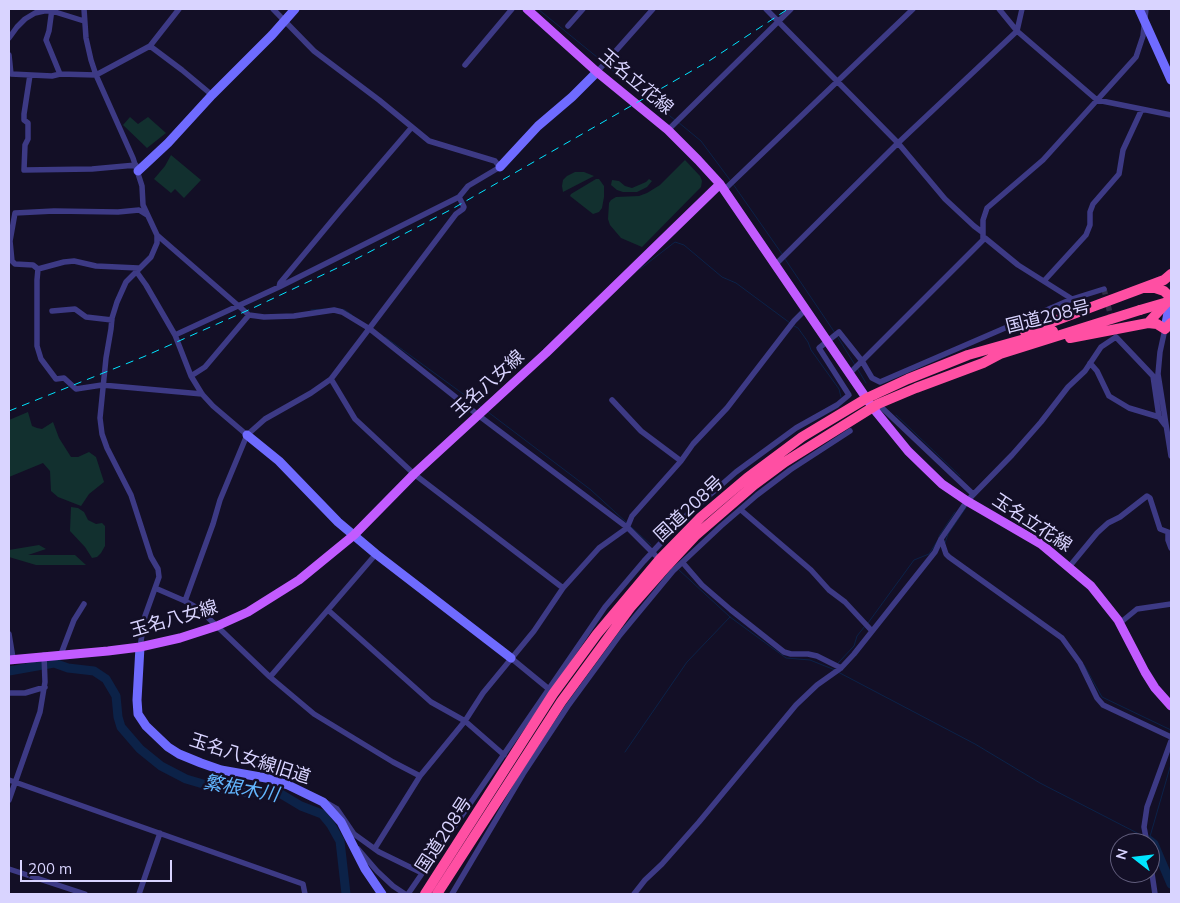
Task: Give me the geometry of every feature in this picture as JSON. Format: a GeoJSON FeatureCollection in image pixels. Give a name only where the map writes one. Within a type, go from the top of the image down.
{"type":"FeatureCollection","features":[{"type":"Feature","properties":{"kind":"highway"},"geometry":{"type":"LineString","coordinates":[[968,355],[986,346],[1164,280],[1171,274]]}},
{"type":"Feature","properties":{"kind":"highway"},"geometry":{"type":"LineString","coordinates":[[1142,288],[1155,288],[1164,291],[1171,298],[1148,323]]}},
{"type":"Feature","properties":{"kind":"highway","name":"国道208号"},"geometry":{"type":"LineString","coordinates":[[437,894],[663,562],[754,485],[785,462],[876,406],[916,388],[983,363],[1000,354],[1140,310],[1171,298]]}},
{"type":"Feature","properties":{"kind":"highway","name":"国道208号"},"geometry":{"type":"LineString","coordinates":[[425,894],[551,691],[597,634],[701,517],[747,478],[802,437],[867,398],[908,379],[968,355],[1031,336],[1110,319]]}},
{"type":"Feature","properties":{"kind":"highway"},"geometry":{"type":"LineString","coordinates":[[983,363],[1069,338],[1148,323],[1168,326]]}},
{"type":"Feature","properties":{"kind":"main road","name":"玉名立花線"},"geometry":{"type":"LineString","coordinates":[[527,9],[601,66],[725,186]]}},
{"type":"Feature","properties":{"kind":"main road"},"geometry":{"type":"LineString","coordinates":[[725,186],[775,265],[827,341],[867,398],[876,406]]}},
{"type":"Feature","properties":{"kind":"main road","name":"玉名八女線"},"geometry":{"type":"LineString","coordinates":[[11,659],[44,658],[61,654],[108,651],[140,647],[180,638],[217,626],[248,612],[291,585],[354,535],[414,474],[725,186]]}},
{"type":"Feature","properties":{"kind":"main road","name":"玉名立花線"},"geometry":{"type":"LineString","coordinates":[[876,406],[918,462],[942,484],[970,498],[1041,544],[1092,586],[1120,623],[1155,688],[1171,706]]}},
{"type":"Feature","properties":{"kind":"street"},"geometry":{"type":"LineString","coordinates":[[84,9],[90,60],[137,168],[142,186],[143,204],[157,235],[238,306],[249,315],[294,316],[334,310],[342,312],[370,329],[627,528],[663,562],[683,563],[702,584],[731,610],[784,652],[817,656],[840,669]]}},
{"type":"Feature","properties":{"kind":"street"},"geometry":{"type":"LineString","coordinates":[[9,55],[12,74],[52,76],[60,74],[96,75],[150,46],[178,9]]}},
{"type":"Feature","properties":{"kind":"street"},"geometry":{"type":"LineString","coordinates":[[273,9],[314,52],[434,144],[496,161],[500,167]]}},
{"type":"Feature","properties":{"kind":"street"},"geometry":{"type":"LineString","coordinates":[[30,75],[24,114],[24,120],[28,123],[28,139],[25,145],[24,170],[137,168],[168,143],[295,9]]}},
{"type":"Feature","properties":{"kind":"street"},"geometry":{"type":"LineString","coordinates":[[465,65],[512,9]]}},
{"type":"Feature","properties":{"kind":"street"},"geometry":{"type":"LineString","coordinates":[[568,26],[583,9]]}},
{"type":"Feature","properties":{"kind":"street"},"geometry":{"type":"LineString","coordinates":[[175,335],[279,287],[459,197],[468,186],[500,167],[538,126],[578,92],[653,9]]}},
{"type":"Feature","properties":{"kind":"street"},"geometry":{"type":"LineString","coordinates":[[766,9],[898,143],[945,199],[982,232]]}},
{"type":"Feature","properties":{"kind":"street"},"geometry":{"type":"LineString","coordinates":[[668,130],[791,9]]}},
{"type":"Feature","properties":{"kind":"street"},"geometry":{"type":"LineString","coordinates":[[725,186],[735,180],[913,9]]}},
{"type":"Feature","properties":{"kind":"street"},"geometry":{"type":"LineString","coordinates":[[999,9],[1017,32],[1097,100],[1171,115]]}},
{"type":"Feature","properties":{"kind":"street"},"geometry":{"type":"LineString","coordinates":[[775,265],[898,143],[1017,32],[1022,9]]}},
{"type":"Feature","properties":{"kind":"street"},"geometry":{"type":"LineString","coordinates":[[1139,9],[1171,80]]}},
{"type":"Feature","properties":{"kind":"street"},"geometry":{"type":"LineString","coordinates":[[982,240],[986,208],[1042,160],[1136,57],[1143,36],[1146,9]]}},
{"type":"Feature","properties":{"kind":"street"},"geometry":{"type":"LineString","coordinates":[[9,38],[25,19],[35,13],[52,10],[84,21]]}},
{"type":"Feature","properties":{"kind":"street"},"geometry":{"type":"LineString","coordinates":[[52,10],[46,40],[60,74]]}},
{"type":"Feature","properties":{"kind":"street"},"geometry":{"type":"LineString","coordinates":[[150,46],[212,96]]}},
{"type":"Feature","properties":{"kind":"street"},"geometry":{"type":"LineString","coordinates":[[1044,281],[1086,235],[1090,225],[1090,212],[1094,204],[1119,174],[1123,150],[1142,109]]}},
{"type":"Feature","properties":{"kind":"street"},"geometry":{"type":"LineString","coordinates":[[279,287],[280,283],[340,211],[412,128]]}},
{"type":"Feature","properties":{"kind":"street"},"geometry":{"type":"LineString","coordinates":[[185,601],[220,500],[247,435],[265,419],[311,393],[331,379],[456,214],[463,209],[464,207],[459,197]]}},
{"type":"Feature","properties":{"kind":"street"},"geometry":{"type":"LineString","coordinates":[[38,269],[33,265],[15,264],[12,261],[10,241],[15,214],[54,211],[118,212],[139,210],[147,215]]}},
{"type":"Feature","properties":{"kind":"street"},"geometry":{"type":"LineString","coordinates":[[140,647],[145,616],[159,577],[158,569],[151,558],[131,495],[102,434],[100,418],[102,385],[112,320],[126,282],[151,257],[155,250],[157,235]]}},
{"type":"Feature","properties":{"kind":"street"},"geometry":{"type":"LineString","coordinates":[[850,374],[985,238],[1018,265],[1072,299]]}},
{"type":"Feature","properties":{"kind":"street"},"geometry":{"type":"LineString","coordinates":[[38,269],[74,261],[96,266],[137,269]]}},
{"type":"Feature","properties":{"kind":"street"},"geometry":{"type":"LineString","coordinates":[[38,269],[36,280],[37,346],[41,359],[56,379],[64,378],[76,389],[102,385],[202,394]]}},
{"type":"Feature","properties":{"kind":"street"},"geometry":{"type":"LineString","coordinates":[[137,269],[175,335],[191,376],[202,394],[213,406],[279,461],[338,522],[376,554],[511,658],[565,704],[452,894]]}},
{"type":"Feature","properties":{"kind":"street"},"geometry":{"type":"LineString","coordinates":[[663,562],[688,514],[736,472],[796,428],[837,405],[849,395],[819,348],[839,332],[862,360],[872,378],[880,382],[1072,299],[1104,289]]}},
{"type":"Feature","properties":{"kind":"street"},"geometry":{"type":"LineString","coordinates":[[1171,298],[1168,326],[1160,352],[1158,374],[1171,456]]}},
{"type":"Feature","properties":{"kind":"street"},"geometry":{"type":"LineString","coordinates":[[52,311],[75,309],[86,317],[112,320]]}},
{"type":"Feature","properties":{"kind":"street"},"geometry":{"type":"LineString","coordinates":[[375,848],[420,776],[464,721],[483,693],[534,631],[563,588],[599,548],[627,528],[632,516],[693,444],[727,408],[794,321],[806,309]]}},
{"type":"Feature","properties":{"kind":"street"},"geometry":{"type":"LineString","coordinates":[[191,376],[205,367],[249,315]]}},
{"type":"Feature","properties":{"kind":"street"},"geometry":{"type":"LineString","coordinates":[[634,894],[699,822],[796,705],[817,685],[840,669],[935,552],[941,539],[970,498],[1012,455],[1068,387],[1080,377],[1100,347],[1116,337],[1153,376],[1158,417]]}},
{"type":"Feature","properties":{"kind":"street"},"geometry":{"type":"LineString","coordinates":[[1090,363],[1098,371],[1109,396],[1129,408],[1158,417],[1166,425]]}},
{"type":"Feature","properties":{"kind":"street"},"geometry":{"type":"LineString","coordinates":[[331,379],[355,420],[414,474],[563,588]]}},
{"type":"Feature","properties":{"kind":"street"},"geometry":{"type":"LineString","coordinates":[[612,400],[641,431],[681,460]]}},
{"type":"Feature","properties":{"kind":"street"},"geometry":{"type":"LineString","coordinates":[[876,406],[970,498]]}},
{"type":"Feature","properties":{"kind":"street"},"geometry":{"type":"LineString","coordinates":[[683,563],[722,526],[790,470],[850,431]]}},
{"type":"Feature","properties":{"kind":"street"},"geometry":{"type":"LineString","coordinates":[[1069,568],[1097,533],[1147,496],[1150,498],[1160,529],[1169,531],[1168,540],[1171,548]]}},
{"type":"Feature","properties":{"kind":"street"},"geometry":{"type":"LineString","coordinates":[[741,510],[811,570],[872,631]]}},
{"type":"Feature","properties":{"kind":"street"},"geometry":{"type":"LineString","coordinates":[[941,539],[949,558],[1062,638],[1080,663],[1097,698],[1103,705],[1171,737]]}},
{"type":"Feature","properties":{"kind":"street"},"geometry":{"type":"LineString","coordinates":[[270,677],[376,554]]}},
{"type":"Feature","properties":{"kind":"street"},"geometry":{"type":"LineString","coordinates":[[155,588],[185,601],[199,610],[270,677],[314,714],[393,762],[420,776]]}},
{"type":"Feature","properties":{"kind":"street"},"geometry":{"type":"LineString","coordinates":[[61,654],[74,620],[84,604]]}},
{"type":"Feature","properties":{"kind":"street"},"geometry":{"type":"LineString","coordinates":[[1120,623],[1137,609],[1171,604]]}},
{"type":"Feature","properties":{"kind":"street"},"geometry":{"type":"LineString","coordinates":[[328,610],[431,702],[464,721],[504,755]]}},
{"type":"Feature","properties":{"kind":"street"},"geometry":{"type":"LineString","coordinates":[[9,634],[11,659]]}},
{"type":"Feature","properties":{"kind":"street","name":"玉名八女線旧道"},"geometry":{"type":"LineString","coordinates":[[140,647],[138,714],[146,726],[168,747],[179,754],[221,770],[266,778],[288,785],[323,802],[341,822],[365,869],[382,894]]}},
{"type":"Feature","properties":{"kind":"street"},"geometry":{"type":"LineString","coordinates":[[9,800],[12,781],[40,712],[45,685],[44,658]]}},
{"type":"Feature","properties":{"kind":"street"},"geometry":{"type":"LineString","coordinates":[[9,693],[25,693],[45,685]]}},
{"type":"Feature","properties":{"kind":"street"},"geometry":{"type":"LineString","coordinates":[[350,840],[377,871],[393,886],[407,894],[551,691]]}},
{"type":"Feature","properties":{"kind":"street"},"geometry":{"type":"LineString","coordinates":[[1145,833],[1144,827],[1147,807],[1171,741]]}},
{"type":"Feature","properties":{"kind":"street"},"geometry":{"type":"LineString","coordinates":[[12,781],[303,884],[305,894]]}},
{"type":"Feature","properties":{"kind":"street"},"geometry":{"type":"LineString","coordinates":[[323,802],[327,802],[337,809],[354,834],[401,864],[422,873]]}},
{"type":"Feature","properties":{"kind":"street"},"geometry":{"type":"LineString","coordinates":[[139,894],[160,832]]}},
{"type":"Feature","properties":{"kind":"street"},"geometry":{"type":"LineString","coordinates":[[9,868],[85,894]]}},
{"type":"Feature","properties":{"kind":"green space"},"geometry":{"type":"Polygon","coordinates":[[[130,117],[138,124],[148,117],[166,133],[147,148],[123,125],[130,117]]]}},
{"type":"Feature","properties":{"kind":"green space"},"geometry":{"type":"Polygon","coordinates":[[[171,155],[201,180],[184,198],[175,189],[171,193],[154,179],[171,155]]]}},
{"type":"Feature","properties":{"kind":"green space"},"geometry":{"type":"Polygon","coordinates":[[[685,160],[700,176],[702,181],[701,187],[642,247],[621,238],[610,225],[608,219],[609,203],[611,200],[616,197],[639,196],[647,193],[660,185],[685,160]]]}},
{"type":"Feature","properties":{"kind":"green space"},"geometry":{"type":"Polygon","coordinates":[[[575,172],[584,172],[594,176],[563,192],[563,180],[575,172]]]}},
{"type":"Feature","properties":{"kind":"green space"},"geometry":{"type":"Polygon","coordinates":[[[596,179],[599,179],[604,186],[604,197],[602,208],[599,212],[593,214],[570,196],[596,179]]]}},
{"type":"Feature","properties":{"kind":"green space"},"geometry":{"type":"Polygon","coordinates":[[[649,179],[652,181],[647,187],[637,192],[623,192],[611,185],[612,180],[619,181],[625,186],[632,188],[649,179]]]}},
{"type":"Feature","properties":{"kind":"green space"},"geometry":{"type":"Polygon","coordinates":[[[28,412],[32,426],[37,428],[42,429],[53,422],[59,438],[71,457],[78,457],[89,452],[96,457],[104,482],[89,494],[81,506],[58,497],[51,491],[50,471],[43,463],[9,477],[9,420],[28,412]]]}},
{"type":"Feature","properties":{"kind":"green space"},"geometry":{"type":"Polygon","coordinates":[[[71,507],[78,508],[84,512],[88,520],[96,524],[102,523],[105,526],[105,546],[97,557],[92,558],[85,547],[70,531],[71,507]]]}},
{"type":"Feature","properties":{"kind":"green space"},"geometry":{"type":"Polygon","coordinates":[[[39,545],[46,549],[28,555],[75,555],[86,565],[36,565],[9,557],[9,550],[39,545]]]}},
{"type":"Feature","properties":{"kind":"waterway"},"geometry":{"type":"LineString","coordinates":[[538,9],[603,62]]}},
{"type":"Feature","properties":{"kind":"waterway"},"geometry":{"type":"LineString","coordinates":[[606,65],[675,120]]}},
{"type":"Feature","properties":{"kind":"waterway"},"geometry":{"type":"LineString","coordinates":[[678,122],[701,141],[730,180]]}},
{"type":"Feature","properties":{"kind":"waterway"},"geometry":{"type":"LineString","coordinates":[[733,184],[782,254]]}},
{"type":"Feature","properties":{"kind":"waterway"},"geometry":{"type":"LineString","coordinates":[[640,269],[675,242],[684,245],[722,277],[736,283],[790,323]]}},
{"type":"Feature","properties":{"kind":"waterway"},"geometry":{"type":"LineString","coordinates":[[785,259],[835,333]]}},
{"type":"Feature","properties":{"kind":"waterway"},"geometry":{"type":"LineString","coordinates":[[334,308],[345,310],[352,315]]}},
{"type":"Feature","properties":{"kind":"waterway"},"geometry":{"type":"LineString","coordinates":[[311,310],[325,309]]}},
{"type":"Feature","properties":{"kind":"waterway"},"geometry":{"type":"LineString","coordinates":[[794,326],[798,328],[808,342],[811,350],[839,389],[841,397]]}},
{"type":"Feature","properties":{"kind":"waterway"},"geometry":{"type":"LineString","coordinates":[[837,336],[855,365]]}},
{"type":"Feature","properties":{"kind":"waterway"},"geometry":{"type":"LineString","coordinates":[[385,337],[481,407]]}},
{"type":"Feature","properties":{"kind":"waterway"},"geometry":{"type":"LineString","coordinates":[[857,368],[866,383]]}},
{"type":"Feature","properties":{"kind":"waterway"},"geometry":{"type":"LineString","coordinates":[[488,412],[591,490],[627,523]]}},
{"type":"Feature","properties":{"kind":"waterway"},"geometry":{"type":"LineString","coordinates":[[896,415],[960,476]]}},
{"type":"Feature","properties":{"kind":"waterway"},"geometry":{"type":"LineString","coordinates":[[945,543],[948,534],[967,506]]}},
{"type":"Feature","properties":{"kind":"waterway"},"geometry":{"type":"LineString","coordinates":[[939,536],[955,512]]}},
{"type":"Feature","properties":{"kind":"waterway"},"geometry":{"type":"LineString","coordinates":[[630,526],[651,545]]}},
{"type":"Feature","properties":{"kind":"waterway"},"geometry":{"type":"LineString","coordinates":[[868,623],[914,560],[929,554],[938,540]]}},
{"type":"Feature","properties":{"kind":"waterway"},"geometry":{"type":"LineString","coordinates":[[679,570],[730,617],[786,658],[810,660],[835,670]]}},
{"type":"Feature","properties":{"kind":"waterway"},"geometry":{"type":"LineString","coordinates":[[625,752],[687,662],[730,617]]}},
{"type":"Feature","properties":{"kind":"waterway"},"geometry":{"type":"LineString","coordinates":[[838,663],[854,646],[857,636],[865,626]]}},
{"type":"Feature","properties":{"kind":"waterway","name":"繁根木川"},"geometry":{"type":"LineString","coordinates":[[9,671],[54,663],[68,668],[94,671],[106,679],[116,696],[121,727],[140,749],[161,766],[186,779],[220,789],[247,793],[269,792],[281,794],[301,806],[322,814],[340,841],[346,894]]}},
{"type":"Feature","properties":{"kind":"waterway"},"geometry":{"type":"LineString","coordinates":[[1084,665],[1102,697],[1171,730]]}},
{"type":"Feature","properties":{"kind":"waterway"},"geometry":{"type":"LineString","coordinates":[[838,672],[975,744],[1040,783],[1137,833]]}},
{"type":"Feature","properties":{"kind":"waterway"},"geometry":{"type":"LineString","coordinates":[[1151,833],[1171,764]]}},
{"type":"Feature","properties":{"kind":"waterway"},"geometry":{"type":"LineString","coordinates":[[1160,858],[1171,884]]}},
{"type":"Feature","properties":{"kind":"tunnel"},"geometry":{"type":"LineString","coordinates":[[1104,289],[1112,321]]}},
{"type":"Feature","properties":{"kind":"railway"},"geometry":{"type":"LineString","coordinates":[[9,411],[143,357],[354,260],[452,209],[709,61],[788,9]]}}]}
